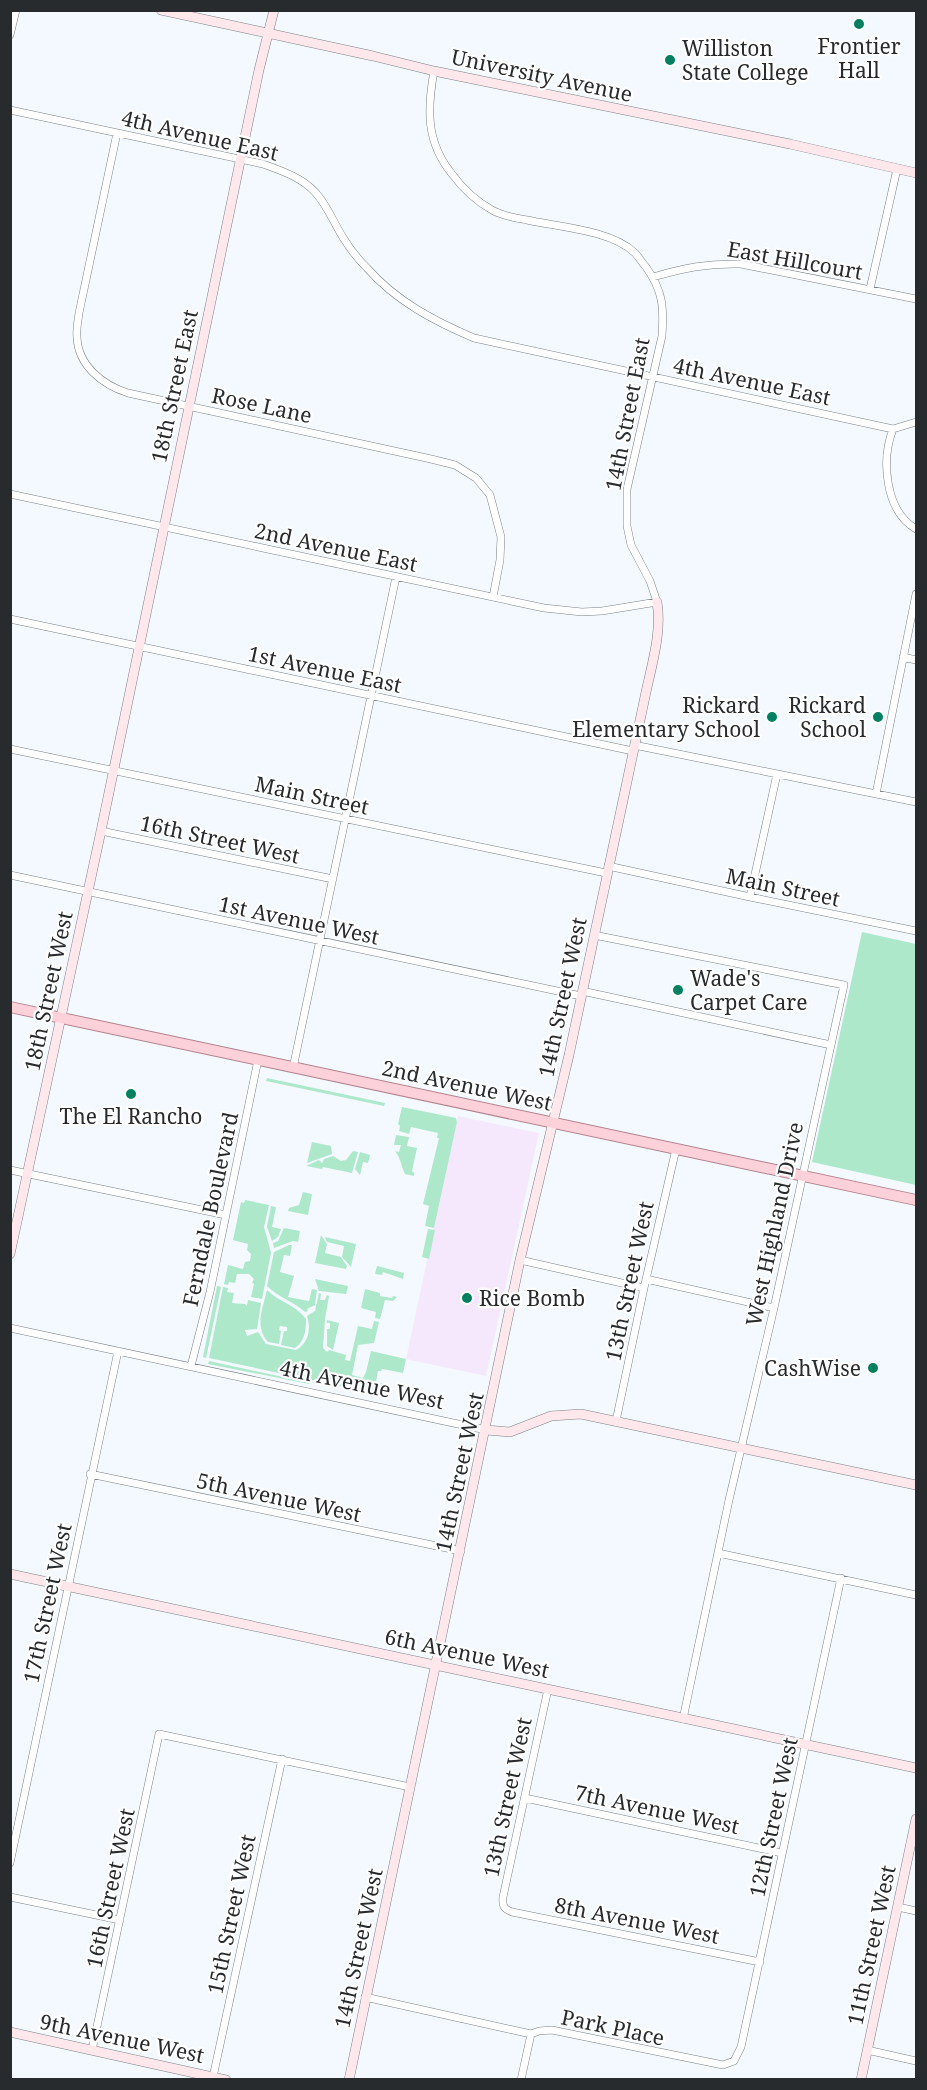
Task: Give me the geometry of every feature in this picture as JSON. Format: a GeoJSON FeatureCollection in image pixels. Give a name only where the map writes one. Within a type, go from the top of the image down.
{"type":"FeatureCollection","features":[{"type":"Feature","properties":{"kind":"main road","name":"2nd Avenue West"},"geometry":{"type":"LineString","coordinates":[[10,1007],[916,1200]]}},
{"type":"Feature","properties":{"kind":"street"},"geometry":{"type":"LineString","coordinates":[[10,35],[16,10]]}},
{"type":"Feature","properties":{"kind":"street","name":"University Avenue"},"geometry":{"type":"LineString","coordinates":[[161,10],[434,71],[790,144],[916,173]]}},
{"type":"Feature","properties":{"kind":"street","name":"18th Street East"},"geometry":{"type":"LineString","coordinates":[[114,770],[188,406],[274,10]]}},
{"type":"Feature","properties":{"kind":"street"},"geometry":{"type":"LineString","coordinates":[[434,71],[429,99],[431,135],[444,164],[465,190],[494,211],[521,219],[605,236],[621,242],[635,253],[653,277]]}},
{"type":"Feature","properties":{"kind":"street","name":"4th Avenue East"},"geometry":{"type":"LineString","coordinates":[[10,110],[263,164],[291,174],[315,192],[344,239],[367,269],[399,298],[438,322],[474,338],[893,429],[916,422]]}},
{"type":"Feature","properties":{"kind":"street","name":"Rose Lane"},"geometry":{"type":"LineString","coordinates":[[117,133],[79,313],[76,338],[84,362],[99,378],[114,389],[455,465],[476,478],[490,495],[501,537],[500,560],[493,597]]}},
{"type":"Feature","properties":{"kind":"street"},"geometry":{"type":"LineString","coordinates":[[870,289],[897,169]]}},
{"type":"Feature","properties":{"kind":"street","name":"East Hillcourt"},"geometry":{"type":"LineString","coordinates":[[653,277],[690,266],[717,263],[741,264],[916,299]]}},
{"type":"Feature","properties":{"kind":"street","name":"14th Street East"},"geometry":{"type":"LineString","coordinates":[[607,869],[657,641],[659,611],[657,602],[650,581],[632,545],[627,526],[627,489],[662,336],[664,311],[659,287],[653,277]]}},
{"type":"Feature","properties":{"kind":"street"},"geometry":{"type":"LineString","coordinates":[[893,429],[889,440],[887,466],[891,494],[900,515],[916,529]]}},
{"type":"Feature","properties":{"kind":"street","name":"2nd Avenue East"},"geometry":{"type":"LineString","coordinates":[[10,494],[544,608],[602,612],[657,602]]}},
{"type":"Feature","properties":{"kind":"street"},"geometry":{"type":"LineString","coordinates":[[293,1068],[396,577]]}},
{"type":"Feature","properties":{"kind":"street"},"geometry":{"type":"LineString","coordinates":[[876,794],[916,594]]}},
{"type":"Feature","properties":{"kind":"street","name":"1st Avenue East"},"geometry":{"type":"LineString","coordinates":[[10,619],[633,748],[916,802]]}},
{"type":"Feature","properties":{"kind":"street"},"geometry":{"type":"LineString","coordinates":[[903,657],[916,660]]}},
{"type":"Feature","properties":{"kind":"street","name":"Main Street"},"geometry":{"type":"LineString","coordinates":[[10,749],[345,819],[916,931]]}},
{"type":"Feature","properties":{"kind":"street","name":"18th Street West"},"geometry":{"type":"LineString","coordinates":[[10,1254],[114,770]]}},
{"type":"Feature","properties":{"kind":"street"},"geometry":{"type":"LineString","coordinates":[[750,897],[777,774]]}},
{"type":"Feature","properties":{"kind":"street","name":"16th Street West"},"geometry":{"type":"LineString","coordinates":[[101,831],[333,879]]}},
{"type":"Feature","properties":{"kind":"street","name":"14th Street West"},"geometry":{"type":"LineString","coordinates":[[349,2079],[520,1260],[553,1123],[607,869]]}},
{"type":"Feature","properties":{"kind":"street","name":"1st Avenue West"},"geometry":{"type":"LineString","coordinates":[[10,875],[320,941],[831,1044]]}},
{"type":"Feature","properties":{"kind":"street","name":"West Highland Drive"},"geometry":{"type":"LineString","coordinates":[[594,935],[844,986],[683,1719]]}},
{"type":"Feature","properties":{"kind":"street","name":"Ferndale Boulevard"},"geometry":{"type":"LineString","coordinates":[[191,1366],[210,1292],[258,1060]]}},
{"type":"Feature","properties":{"kind":"street","name":"13th Street West"},"geometry":{"type":"LineString","coordinates":[[616,1421],[676,1149]]}},
{"type":"Feature","properties":{"kind":"street"},"geometry":{"type":"LineString","coordinates":[[10,1170],[226,1215]]}},
{"type":"Feature","properties":{"kind":"street"},"geometry":{"type":"LineString","coordinates":[[520,1260],[644,1288]]}},
{"type":"Feature","properties":{"kind":"street"},"geometry":{"type":"LineString","coordinates":[[646,1279],[774,1308]]}},
{"type":"Feature","properties":{"kind":"street","name":"4th Avenue West"},"geometry":{"type":"LineString","coordinates":[[10,1328],[486,1430],[510,1432],[551,1416],[569,1413],[916,1485]]}},
{"type":"Feature","properties":{"kind":"street","name":"17th Street West"},"geometry":{"type":"LineString","coordinates":[[10,1863],[90,1474],[118,1351]]}},
{"type":"Feature","properties":{"kind":"street","name":"5th Avenue West"},"geometry":{"type":"LineString","coordinates":[[90,1474],[461,1551]]}},
{"type":"Feature","properties":{"kind":"street"},"geometry":{"type":"LineString","coordinates":[[718,1553],[916,1595]]}},
{"type":"Feature","properties":{"kind":"street","name":"6th Avenue West"},"geometry":{"type":"LineString","coordinates":[[10,1574],[916,1768]]}},
{"type":"Feature","properties":{"kind":"street","name":"12th Street West"},"geometry":{"type":"LineString","coordinates":[[734,2061],[741,2048],[841,1578]]}},
{"type":"Feature","properties":{"kind":"street","name":"13th Street West"},"geometry":{"type":"LineString","coordinates":[[507,1910],[502,1904],[502,1897],[548,1689]]}},
{"type":"Feature","properties":{"kind":"street","name":"16th Street West"},"geometry":{"type":"LineString","coordinates":[[92,2050],[159,1734],[282,1759]]}},
{"type":"Feature","properties":{"kind":"street"},"geometry":{"type":"LineString","coordinates":[[282,1759],[410,1787]]}},
{"type":"Feature","properties":{"kind":"street","name":"15th Street West"},"geometry":{"type":"LineString","coordinates":[[213,2076],[282,1759]]}},
{"type":"Feature","properties":{"kind":"street","name":"7th Avenue West"},"geometry":{"type":"LineString","coordinates":[[525,1798],[782,1853]]}},
{"type":"Feature","properties":{"kind":"street","name":"11th Street West"},"geometry":{"type":"LineString","coordinates":[[861,2079],[916,1819]]}},
{"type":"Feature","properties":{"kind":"street"},"geometry":{"type":"LineString","coordinates":[[10,1897],[120,1920]]}},
{"type":"Feature","properties":{"kind":"street"},"geometry":{"type":"LineString","coordinates":[[898,1907],[916,1911]]}},
{"type":"Feature","properties":{"kind":"street","name":"8th Avenue West"},"geometry":{"type":"LineString","coordinates":[[507,1910],[760,1962]]}},
{"type":"Feature","properties":{"kind":"street"},"geometry":{"type":"LineString","coordinates":[[365,1997],[531,2034]]}},
{"type":"Feature","properties":{"kind":"street","name":"Park Place"},"geometry":{"type":"LineString","coordinates":[[521,2079],[531,2034],[539,2031],[552,2030],[723,2065],[734,2061]]}},
{"type":"Feature","properties":{"kind":"street","name":"9th Avenue West"},"geometry":{"type":"LineString","coordinates":[[10,2032],[226,2079]]}},
{"type":"Feature","properties":{"kind":"street"},"geometry":{"type":"LineString","coordinates":[[867,2050],[916,2061]]}},
{"type":"Feature","properties":{"kind":"shaded area"},"geometry":{"type":"Polygon","coordinates":[[[458,1116],[539,1133],[486,1376],[406,1359],[458,1116]]]}},
{"type":"Feature","properties":{"kind":"green space"},"geometry":{"type":"Polygon","coordinates":[[[862,932],[916,944],[916,1185],[812,1162],[862,932]]]}},
{"type":"Feature","properties":{"kind":"green space"},"geometry":{"type":"Polygon","coordinates":[[[267,1078],[385,1103],[384,1106],[266,1081],[267,1078]]]}},
{"type":"Feature","properties":{"kind":"green space"},"geometry":{"type":"Polygon","coordinates":[[[402,1107],[456,1118],[434,1228],[425,1226],[429,1206],[423,1204],[439,1138],[437,1138],[438,1133],[411,1127],[409,1134],[399,1131],[398,1124],[402,1107]]]}},
{"type":"Feature","properties":{"kind":"green space"},"geometry":{"type":"Polygon","coordinates":[[[396,1135],[409,1137],[407,1146],[417,1148],[412,1171],[414,1176],[405,1174],[395,1151],[399,1152],[401,1145],[394,1145],[396,1135]]]}},
{"type":"Feature","properties":{"kind":"green space"},"geometry":{"type":"Polygon","coordinates":[[[312,1142],[331,1146],[332,1154],[307,1163],[312,1142]]]}},
{"type":"Feature","properties":{"kind":"green space"},"geometry":{"type":"Polygon","coordinates":[[[353,1151],[358,1152],[352,1173],[306,1166],[319,1160],[322,1163],[324,1159],[333,1156],[341,1161],[346,1160],[353,1151]]]}},
{"type":"Feature","properties":{"kind":"green space"},"geometry":{"type":"Polygon","coordinates":[[[360,1152],[370,1155],[368,1163],[363,1162],[360,1175],[355,1169],[360,1152]]]}},
{"type":"Feature","properties":{"kind":"green space"},"geometry":{"type":"Polygon","coordinates":[[[303,1192],[312,1194],[308,1215],[288,1211],[289,1208],[299,1205],[303,1192]]]}},
{"type":"Feature","properties":{"kind":"green space"},"geometry":{"type":"Polygon","coordinates":[[[245,1200],[269,1205],[264,1227],[271,1253],[262,1299],[251,1297],[254,1279],[249,1274],[237,1274],[235,1283],[224,1284],[228,1265],[243,1269],[245,1262],[250,1261],[251,1254],[247,1250],[248,1244],[233,1240],[241,1202],[244,1203],[245,1200]]]}},
{"type":"Feature","properties":{"kind":"green space"},"geometry":{"type":"Polygon","coordinates":[[[271,1206],[276,1207],[272,1227],[281,1229],[278,1237],[272,1241],[267,1227],[271,1206]]]}},
{"type":"Feature","properties":{"kind":"green space"},"geometry":{"type":"Polygon","coordinates":[[[284,1228],[300,1231],[298,1242],[293,1241],[274,1248],[273,1243],[278,1241],[284,1228]]]}},
{"type":"Feature","properties":{"kind":"green space"},"geometry":{"type":"Polygon","coordinates":[[[428,1229],[435,1230],[429,1259],[422,1257],[428,1229]]]}},
{"type":"Feature","properties":{"kind":"green space"},"geometry":{"type":"Polygon","coordinates":[[[321,1235],[327,1244],[325,1253],[341,1257],[347,1266],[346,1269],[315,1263],[321,1235]]]}},
{"type":"Feature","properties":{"kind":"green space"},"geometry":{"type":"Polygon","coordinates":[[[325,1237],[356,1244],[351,1267],[342,1257],[344,1246],[327,1242],[325,1237]]]}},
{"type":"Feature","properties":{"kind":"green space"},"geometry":{"type":"Polygon","coordinates":[[[292,1245],[290,1256],[284,1255],[280,1272],[294,1276],[288,1297],[309,1301],[312,1289],[317,1290],[315,1305],[305,1312],[267,1286],[274,1252],[292,1245]]]}},
{"type":"Feature","properties":{"kind":"green space"},"geometry":{"type":"Polygon","coordinates":[[[377,1266],[404,1273],[403,1279],[383,1272],[382,1275],[375,1274],[377,1266]]]}},
{"type":"Feature","properties":{"kind":"green space"},"geometry":{"type":"Polygon","coordinates":[[[315,1279],[348,1286],[346,1294],[319,1291],[315,1279]]]}},
{"type":"Feature","properties":{"kind":"green space"},"geometry":{"type":"Polygon","coordinates":[[[217,1286],[221,1287],[206,1358],[203,1357],[217,1286]]]}},
{"type":"Feature","properties":{"kind":"green space"},"geometry":{"type":"Polygon","coordinates":[[[223,1287],[228,1288],[227,1292],[234,1293],[232,1303],[247,1306],[248,1300],[261,1303],[257,1329],[245,1330],[247,1336],[258,1332],[266,1344],[296,1350],[306,1339],[309,1330],[307,1316],[315,1311],[319,1293],[321,1294],[320,1300],[325,1300],[327,1295],[329,1296],[323,1348],[327,1352],[329,1350],[346,1355],[345,1360],[350,1361],[358,1326],[372,1329],[374,1321],[379,1322],[374,1343],[358,1345],[352,1375],[363,1378],[371,1351],[406,1359],[403,1373],[382,1369],[378,1371],[376,1382],[384,1384],[381,1395],[209,1358],[223,1287]]]}},
{"type":"Feature","properties":{"kind":"green space"},"geometry":{"type":"Polygon","coordinates":[[[365,1289],[380,1293],[380,1296],[397,1297],[393,1301],[385,1300],[380,1319],[375,1318],[376,1312],[361,1308],[365,1289]]]}},
{"type":"Feature","properties":{"kind":"green space"},"geometry":{"type":"Polygon","coordinates":[[[267,1290],[297,1310],[306,1319],[303,1338],[295,1348],[281,1345],[287,1327],[280,1326],[279,1344],[268,1342],[261,1330],[260,1323],[267,1290]]]}},
{"type":"Feature","properties":{"kind":"green space"},"geometry":{"type":"Polygon","coordinates":[[[327,1320],[339,1323],[333,1350],[327,1346],[327,1329],[330,1329],[330,1323],[327,1323],[327,1320]]]}},
{"type":"Feature","properties":{"kind":"green space"},"geometry":{"type":"Polygon","coordinates":[[[209,1361],[311,1383],[208,1364],[209,1361]]]}},
{"type":"Feature","properties":{"kind":"place","name":"Frontier Hall"},"geometry":{"type":"Point","coordinates":[859,24]}},
{"type":"Feature","properties":{"kind":"place","name":"Williston State College"},"geometry":{"type":"Point","coordinates":[670,60]}},
{"type":"Feature","properties":{"kind":"place","name":"Rickard Elementary School"},"geometry":{"type":"Point","coordinates":[772,717]}},
{"type":"Feature","properties":{"kind":"place","name":"Rickard School"},"geometry":{"type":"Point","coordinates":[878,717]}},
{"type":"Feature","properties":{"kind":"place","name":"Wade's Carpet Care"},"geometry":{"type":"Point","coordinates":[678,990]}},
{"type":"Feature","properties":{"kind":"place","name":"The El Rancho"},"geometry":{"type":"Point","coordinates":[131,1094]}},
{"type":"Feature","properties":{"kind":"place","name":"Rice Bomb"},"geometry":{"type":"Point","coordinates":[467,1298]}},
{"type":"Feature","properties":{"kind":"place","name":"CashWise"},"geometry":{"type":"Point","coordinates":[873,1368]}}]}
